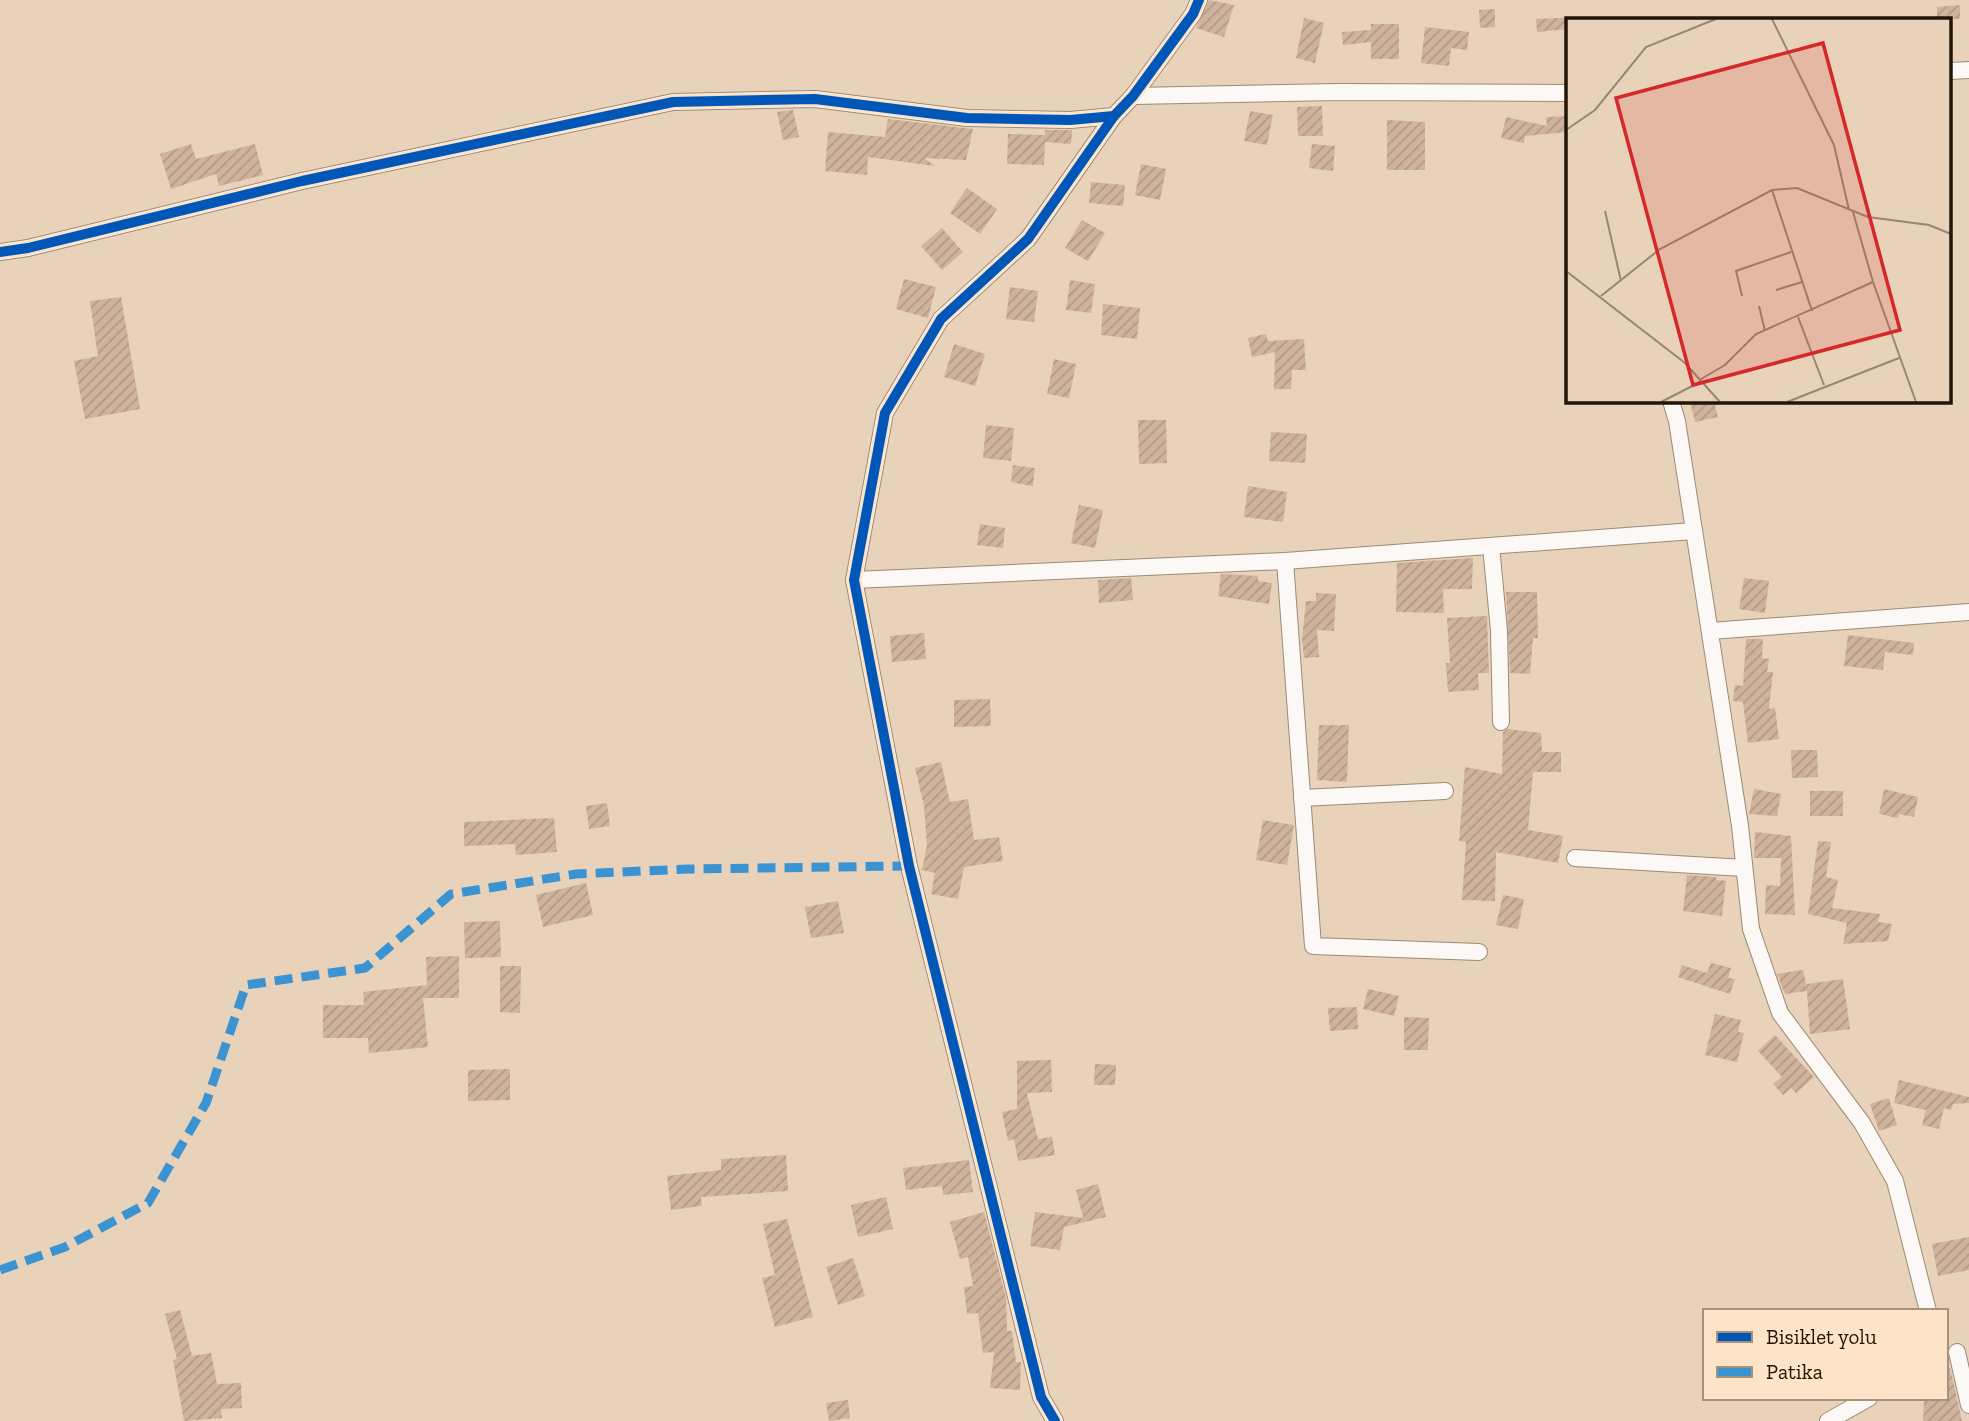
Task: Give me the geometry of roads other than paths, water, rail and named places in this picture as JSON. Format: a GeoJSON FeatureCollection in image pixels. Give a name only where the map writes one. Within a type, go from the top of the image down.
{"type":"FeatureCollection","features":[{"type":"Feature","properties":{"kind":"street"},"geometry":{"type":"LineString","coordinates":[[1055,1421],[1041,1397],[909,866],[854,580],[886,413],[940,319],[1028,239],[1114,117],[1133,96],[1193,14],[1199,0]]}},
{"type":"Feature","properties":{"kind":"street"},"geometry":{"type":"LineString","coordinates":[[1133,96],[1338,92],[1566,93]]}},
{"type":"Feature","properties":{"kind":"street"},"geometry":{"type":"LineString","coordinates":[[0,252],[28,248],[302,181],[673,102],[815,99],[967,118],[1070,120],[1114,117]]}},
{"type":"Feature","properties":{"kind":"street"},"geometry":{"type":"LineString","coordinates":[[1671,402],[1710,631],[1751,929],[1780,1013],[1862,1124],[1895,1181],[1927,1309]]}},
{"type":"Feature","properties":{"kind":"street"},"geometry":{"type":"LineString","coordinates":[[854,580],[1285,561],[1694,531]]}},
{"type":"Feature","properties":{"kind":"street"},"geometry":{"type":"LineString","coordinates":[[1491,546],[1499,631],[1501,722]]}},
{"type":"Feature","properties":{"kind":"street"},"geometry":{"type":"LineString","coordinates":[[1285,561],[1313,946],[1479,952]]}},
{"type":"Feature","properties":{"kind":"street"},"geometry":{"type":"LineString","coordinates":[[1710,631],[1969,611]]}},
{"type":"Feature","properties":{"kind":"street"},"geometry":{"type":"LineString","coordinates":[[1302,798],[1445,791]]}},
{"type":"Feature","properties":{"kind":"street"},"geometry":{"type":"LineString","coordinates":[[1575,858],[1744,868]]}},
{"type":"Feature","properties":{"kind":"street"},"geometry":{"type":"LineString","coordinates":[[1957,1352],[1969,1405]]}},
{"type":"Feature","properties":{"kind":"street"},"geometry":{"type":"LineString","coordinates":[[1828,1421],[1865,1400]]}}]}
